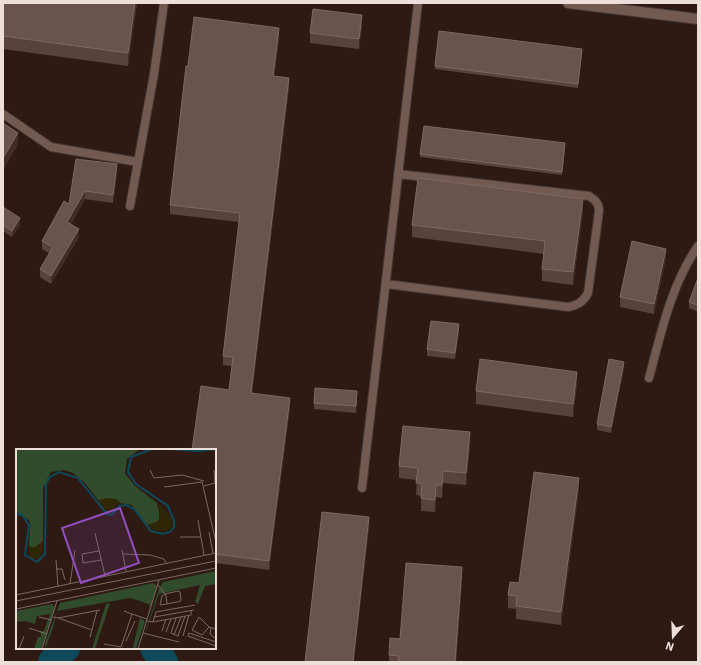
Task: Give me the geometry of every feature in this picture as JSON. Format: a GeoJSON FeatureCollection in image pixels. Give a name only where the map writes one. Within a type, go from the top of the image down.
{"type":"FeatureCollection","features":[{"type":"Feature","properties":{"kind":"street"},"geometry":{"type":"LineString","coordinates":[[568,3],[698,19]]}},
{"type":"Feature","properties":{"kind":"lane"},"geometry":{"type":"LineString","coordinates":[[130,206],[154,74],[164,3]]}},
{"type":"Feature","properties":{"kind":"lane"},"geometry":{"type":"LineString","coordinates":[[362,488],[418,3]]}},
{"type":"Feature","properties":{"kind":"lane"},"geometry":{"type":"LineString","coordinates":[[3,114],[51,147],[138,162]]}},
{"type":"Feature","properties":{"kind":"lane"},"geometry":{"type":"LineString","coordinates":[[386,284],[568,307],[577,305],[583,301],[588,293],[599,211],[599,206],[596,201],[589,196],[398,174]]}},
{"type":"Feature","properties":{"kind":"lane"},"geometry":{"type":"LineString","coordinates":[[649,378],[667,310],[678,282],[698,246]]}},
{"type":"Feature","properties":{"kind":"building"},"geometry":{"type":"Polygon","coordinates":[[[3,3],[135,3],[128,53],[3,36],[3,3]]]}},
{"type":"Feature","properties":{"kind":"building"},"geometry":{"type":"Polygon","coordinates":[[[313,9],[362,15],[359,39],[310,33],[313,9]]]}},
{"type":"Feature","properties":{"kind":"building"},"geometry":{"type":"Polygon","coordinates":[[[194,17],[279,28],[273,76],[289,78],[251,393],[290,398],[269,561],[216,554],[216,449],[192,449],[201,386],[229,390],[233,357],[223,356],[240,213],[170,205],[186,66],[188,66],[194,17]]]}},
{"type":"Feature","properties":{"kind":"building"},"geometry":{"type":"Polygon","coordinates":[[[439,31],[582,49],[578,84],[435,66],[439,31]]]}},
{"type":"Feature","properties":{"kind":"building"},"geometry":{"type":"Polygon","coordinates":[[[3,123],[18,133],[3,158],[3,123]]]}},
{"type":"Feature","properties":{"kind":"building"},"geometry":{"type":"Polygon","coordinates":[[[424,126],[565,143],[562,172],[420,154],[424,126]]]}},
{"type":"Feature","properties":{"kind":"building"},"geometry":{"type":"Polygon","coordinates":[[[76,159],[117,164],[113,195],[85,191],[67,222],[79,229],[51,276],[40,269],[53,247],[42,241],[64,201],[69,204],[76,159]]]}},
{"type":"Feature","properties":{"kind":"building"},"geometry":{"type":"Polygon","coordinates":[[[418,178],[583,199],[573,272],[542,269],[545,241],[412,225],[418,178]]]}},
{"type":"Feature","properties":{"kind":"building"},"geometry":{"type":"Polygon","coordinates":[[[3,207],[20,218],[12,231],[3,225],[3,207]]]}},
{"type":"Feature","properties":{"kind":"building"},"geometry":{"type":"Polygon","coordinates":[[[632,241],[666,249],[654,304],[620,297],[632,241]]]}},
{"type":"Feature","properties":{"kind":"building"},"geometry":{"type":"Polygon","coordinates":[[[698,278],[698,305],[689,302],[698,278]]]}},
{"type":"Feature","properties":{"kind":"building"},"geometry":{"type":"Polygon","coordinates":[[[431,321],[459,324],[455,353],[427,349],[431,321]]]}},
{"type":"Feature","properties":{"kind":"building"},"geometry":{"type":"Polygon","coordinates":[[[480,359],[577,372],[573,404],[476,391],[480,359]]]}},
{"type":"Feature","properties":{"kind":"building"},"geometry":{"type":"Polygon","coordinates":[[[609,359],[624,362],[611,427],[597,424],[609,359]]]}},
{"type":"Feature","properties":{"kind":"building"},"geometry":{"type":"Polygon","coordinates":[[[315,388],[357,391],[356,406],[314,403],[315,388]]]}},
{"type":"Feature","properties":{"kind":"building"},"geometry":{"type":"Polygon","coordinates":[[[403,426],[470,432],[466,473],[443,471],[442,485],[436,485],[435,500],[421,498],[422,483],[416,483],[418,468],[399,466],[403,426]]]}},
{"type":"Feature","properties":{"kind":"building"},"geometry":{"type":"Polygon","coordinates":[[[534,472],[579,478],[561,612],[516,606],[517,596],[508,595],[510,582],[519,583],[534,472]]]}},
{"type":"Feature","properties":{"kind":"building"},"geometry":{"type":"Polygon","coordinates":[[[322,512],[369,517],[353,662],[305,662],[322,512]]]}},
{"type":"Feature","properties":{"kind":"building"},"geometry":{"type":"Polygon","coordinates":[[[406,563],[462,567],[455,662],[398,662],[399,656],[389,655],[390,638],[400,639],[406,563]]]}},
{"type":"Feature","properties":{"kind":"waterway"},"geometry":{"type":"LineString","coordinates":[[52,662],[65,649]]}},
{"type":"Feature","properties":{"kind":"waterway"},"geometry":{"type":"LineString","coordinates":[[155,649],[164,662]]}}]}
